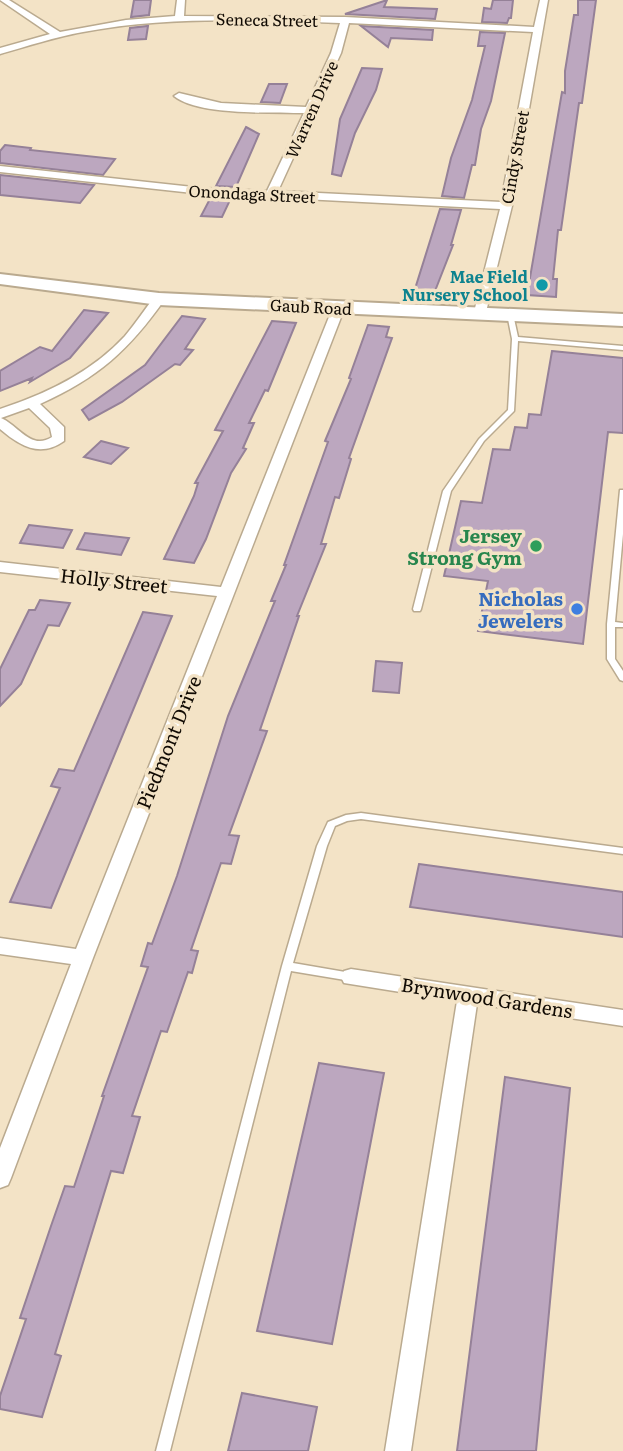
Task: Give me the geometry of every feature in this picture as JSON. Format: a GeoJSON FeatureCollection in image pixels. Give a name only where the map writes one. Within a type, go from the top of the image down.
{"type":"FeatureCollection","features":[{"type":"Feature","properties":{"kind":"street"},"geometry":{"type":"LineString","coordinates":[[3,0],[57,34]]}},
{"type":"Feature","properties":{"kind":"street"},"geometry":{"type":"LineString","coordinates":[[179,19],[181,0]]}},
{"type":"Feature","properties":{"kind":"street","name":"Cindy Street"},"geometry":{"type":"LineString","coordinates":[[480,312],[506,206],[544,0]]}},
{"type":"Feature","properties":{"kind":"street","name":"Seneca Street"},"geometry":{"type":"LineString","coordinates":[[0,51],[57,34],[179,19],[251,17],[538,30]]}},
{"type":"Feature","properties":{"kind":"street","name":"Warren Drive"},"geometry":{"type":"LineString","coordinates":[[271,195],[336,53],[345,20]]}},
{"type":"Feature","properties":{"kind":"street"},"geometry":{"type":"LineString","coordinates":[[179,96],[198,103],[310,110]]}},
{"type":"Feature","properties":{"kind":"street","name":"Onondaga Street"},"geometry":{"type":"LineString","coordinates":[[0,169],[202,191],[506,206]]}},
{"type":"Feature","properties":{"kind":"street","name":"Gaub Road"},"geometry":{"type":"LineString","coordinates":[[0,279],[159,299],[623,320]]}},
{"type":"Feature","properties":{"kind":"street"},"geometry":{"type":"LineString","coordinates":[[0,414],[68,386],[114,354],[130,338],[159,299]]}},
{"type":"Feature","properties":{"kind":"street","name":"Piedmont Drive"},"geometry":{"type":"LineString","coordinates":[[0,1178],[83,958],[339,307]]}},
{"type":"Feature","properties":{"kind":"street"},"geometry":{"type":"LineString","coordinates":[[0,422],[27,444],[43,447],[53,444],[59,438],[57,427],[31,403]]}},
{"type":"Feature","properties":{"kind":"street","name":"Holly Street"},"geometry":{"type":"LineString","coordinates":[[2,571],[228,592]]}},
{"type":"Feature","properties":{"kind":"street"},"geometry":{"type":"LineString","coordinates":[[0,946],[83,958]]}},
{"type":"Feature","properties":{"kind":"street","name":"Brynwood Gardens"},"geometry":{"type":"LineString","coordinates":[[351,977],[623,1018]]}},
{"type":"Feature","properties":{"kind":"street"},"geometry":{"type":"LineString","coordinates":[[398,1451],[468,995]]}},
{"type":"Feature","properties":{"kind":"lane"},"geometry":{"type":"LineString","coordinates":[[418,609],[447,491],[481,440],[511,411],[515,339],[510,314]]}},
{"type":"Feature","properties":{"kind":"lane"},"geometry":{"type":"LineString","coordinates":[[515,339],[623,348]]}},
{"type":"Feature","properties":{"kind":"lane"},"geometry":{"type":"LineString","coordinates":[[623,493],[611,624],[611,659],[623,678]]}},
{"type":"Feature","properties":{"kind":"lane"},"geometry":{"type":"LineString","coordinates":[[611,624],[623,625]]}},
{"type":"Feature","properties":{"kind":"lane"},"geometry":{"type":"LineString","coordinates":[[611,659],[623,661]]}},
{"type":"Feature","properties":{"kind":"lane"},"geometry":{"type":"LineString","coordinates":[[163,1451],[287,967],[322,846],[331,824],[361,816],[623,850]]}},
{"type":"Feature","properties":{"kind":"lane"},"geometry":{"type":"LineString","coordinates":[[287,967],[351,977]]}},
{"type":"Feature","properties":{"kind":"building"},"geometry":{"type":"Polygon","coordinates":[[[134,0],[151,0],[149,15],[131,17],[134,0]]]}},
{"type":"Feature","properties":{"kind":"building"},"geometry":{"type":"Polygon","coordinates":[[[387,0],[384,7],[437,9],[435,19],[345,14],[387,0]]]}},
{"type":"Feature","properties":{"kind":"building"},"geometry":{"type":"Polygon","coordinates":[[[493,0],[513,0],[511,18],[507,23],[482,22],[484,8],[491,9],[493,0]]]}},
{"type":"Feature","properties":{"kind":"building"},"geometry":{"type":"Polygon","coordinates":[[[578,0],[596,0],[582,103],[579,103],[561,230],[558,230],[553,279],[557,279],[556,297],[527,295],[562,92],[565,93],[565,71],[574,15],[578,15],[578,0]]]}},
{"type":"Feature","properties":{"kind":"building"},"geometry":{"type":"Polygon","coordinates":[[[148,26],[146,39],[128,40],[130,28],[148,26]]]}},
{"type":"Feature","properties":{"kind":"building"},"geometry":{"type":"Polygon","coordinates":[[[361,26],[433,30],[432,40],[391,38],[388,47],[361,26]]]}},
{"type":"Feature","properties":{"kind":"building"},"geometry":{"type":"Polygon","coordinates":[[[480,32],[505,33],[491,101],[481,129],[475,165],[472,165],[464,198],[442,196],[451,158],[472,100],[485,46],[478,46],[480,32]]]}},
{"type":"Feature","properties":{"kind":"building"},"geometry":{"type":"Polygon","coordinates":[[[362,68],[382,69],[376,90],[355,133],[341,176],[332,174],[340,119],[362,68]]]}},
{"type":"Feature","properties":{"kind":"building"},"geometry":{"type":"Polygon","coordinates":[[[269,84],[287,84],[280,103],[261,102],[269,84]]]}},
{"type":"Feature","properties":{"kind":"building"},"geometry":{"type":"Polygon","coordinates":[[[246,127],[259,134],[236,187],[216,186],[246,127]]]}},
{"type":"Feature","properties":{"kind":"building"},"geometry":{"type":"Polygon","coordinates":[[[5,145],[115,159],[103,175],[0,163],[0,151],[5,145]]]}},
{"type":"Feature","properties":{"kind":"building"},"geometry":{"type":"Polygon","coordinates":[[[0,175],[94,185],[80,203],[0,195],[0,175]]]}},
{"type":"Feature","properties":{"kind":"building"},"geometry":{"type":"Polygon","coordinates":[[[211,197],[231,198],[222,217],[201,216],[211,197]]]}},
{"type":"Feature","properties":{"kind":"building"},"geometry":{"type":"Polygon","coordinates":[[[440,209],[461,210],[453,245],[435,291],[415,289],[440,209]]]}},
{"type":"Feature","properties":{"kind":"building"},"geometry":{"type":"Polygon","coordinates":[[[84,310],[108,313],[70,358],[30,382],[32,378],[0,391],[0,371],[40,347],[52,351],[84,310]]]}},
{"type":"Feature","properties":{"kind":"building"},"geometry":{"type":"Polygon","coordinates":[[[182,316],[205,319],[185,349],[193,350],[180,365],[175,364],[122,402],[89,420],[82,410],[145,365],[182,316]]]}},
{"type":"Feature","properties":{"kind":"building"},"geometry":{"type":"Polygon","coordinates":[[[272,321],[296,323],[268,391],[265,390],[249,423],[254,423],[243,448],[246,449],[231,473],[206,539],[194,563],[164,559],[194,496],[198,483],[195,483],[223,431],[215,430],[272,321]]]}},
{"type":"Feature","properties":{"kind":"building"},"geometry":{"type":"Polygon","coordinates":[[[368,325],[389,327],[386,337],[392,338],[349,458],[351,459],[339,498],[335,497],[321,544],[326,544],[297,616],[260,730],[267,731],[229,835],[239,836],[231,864],[221,863],[191,950],[198,951],[192,973],[188,972],[167,1032],[161,1031],[132,1116],[140,1117],[123,1173],[111,1171],[55,1354],[61,1356],[42,1417],[0,1409],[0,1396],[26,1319],[20,1318],[51,1226],[65,1186],[74,1187],[102,1096],[148,967],[141,966],[148,943],[152,944],[177,876],[228,716],[275,601],[271,601],[286,565],[328,442],[325,441],[351,379],[349,378],[368,325]]]}},
{"type":"Feature","properties":{"kind":"building"},"geometry":{"type":"Polygon","coordinates":[[[552,351],[623,358],[623,433],[608,432],[583,644],[478,631],[488,581],[444,576],[461,501],[482,503],[493,449],[510,450],[515,427],[527,428],[529,414],[541,415],[552,351]]]}},
{"type":"Feature","properties":{"kind":"building"},"geometry":{"type":"Polygon","coordinates":[[[101,441],[128,448],[111,464],[84,457],[101,441]]]}},
{"type":"Feature","properties":{"kind":"building"},"geometry":{"type":"Polygon","coordinates":[[[29,525],[72,530],[63,548],[20,543],[29,525]]]}},
{"type":"Feature","properties":{"kind":"building"},"geometry":{"type":"Polygon","coordinates":[[[85,533],[129,538],[121,555],[77,549],[85,533]]]}},
{"type":"Feature","properties":{"kind":"building"},"geometry":{"type":"Polygon","coordinates":[[[40,600],[70,603],[59,626],[48,625],[21,684],[0,706],[0,669],[29,610],[35,610],[40,600]]]}},
{"type":"Feature","properties":{"kind":"building"},"geometry":{"type":"Polygon","coordinates":[[[143,612],[172,616],[51,908],[10,902],[60,788],[51,786],[59,769],[74,771],[143,612]]]}},
{"type":"Feature","properties":{"kind":"building"},"geometry":{"type":"Polygon","coordinates":[[[376,661],[402,663],[399,693],[373,691],[376,661]]]}},
{"type":"Feature","properties":{"kind":"building"},"geometry":{"type":"Polygon","coordinates":[[[419,864],[623,892],[623,937],[410,907],[419,864]]]}},
{"type":"Feature","properties":{"kind":"building"},"geometry":{"type":"Polygon","coordinates":[[[319,1063],[384,1073],[332,1344],[257,1331],[319,1063]]]}},
{"type":"Feature","properties":{"kind":"building"},"geometry":{"type":"Polygon","coordinates":[[[505,1077],[570,1088],[536,1451],[457,1451],[505,1077]]]}},
{"type":"Feature","properties":{"kind":"building"},"geometry":{"type":"Polygon","coordinates":[[[242,1393],[317,1407],[308,1451],[228,1451],[242,1393]]]}},
{"type":"Feature","properties":{"kind":"place","name":"Mae Field Nursery School"},"geometry":{"type":"Point","coordinates":[542,285]}},
{"type":"Feature","properties":{"kind":"place","name":"Jersey Strong Gym"},"geometry":{"type":"Point","coordinates":[536,546]}},
{"type":"Feature","properties":{"kind":"place","name":"Nicholas Jewelers"},"geometry":{"type":"Point","coordinates":[577,609]}}]}
